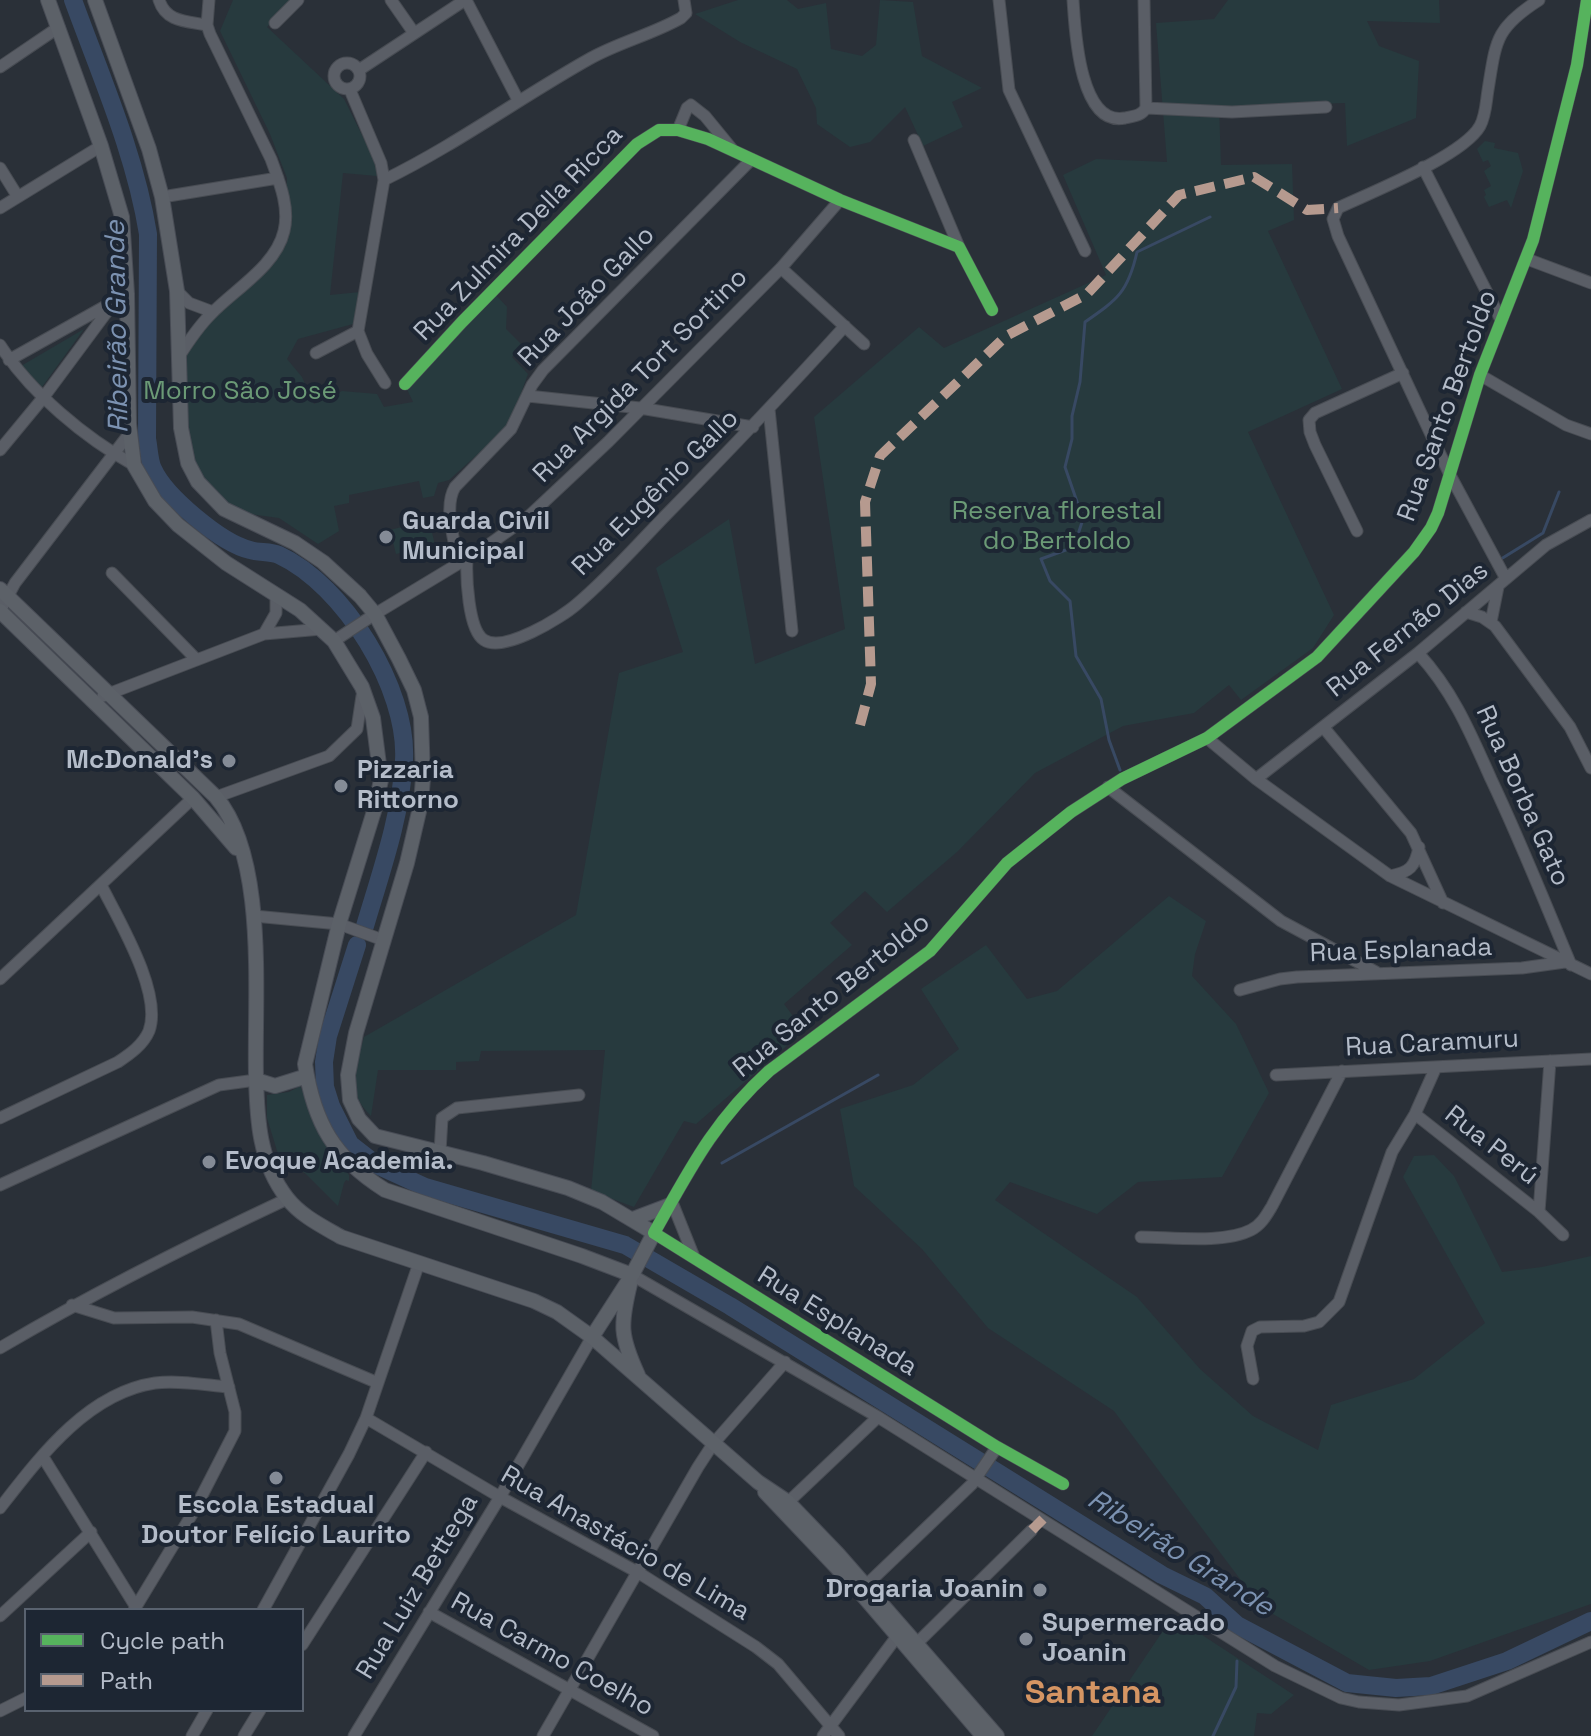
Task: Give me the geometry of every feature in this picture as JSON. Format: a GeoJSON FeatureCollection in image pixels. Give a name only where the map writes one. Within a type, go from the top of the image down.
{"type":"FeatureCollection","features":[{"type":"Feature","properties":{"kind":"main road"},"geometry":{"type":"LineString","coordinates":[[48,0],[117,193],[125,238],[126,438],[134,465],[155,501],[178,525],[226,563],[339,638],[373,718],[381,780],[339,924],[305,1064],[322,1126],[334,1147],[355,1169],[385,1190],[595,1260],[635,1270]]}},
{"type":"Feature","properties":{"kind":"main road"},"geometry":{"type":"LineString","coordinates":[[95,0],[149,149],[162,197],[177,291],[183,445],[188,463],[198,482],[224,509],[295,543],[347,582],[414,690],[421,717],[423,778],[416,829],[348,1075],[350,1100],[359,1119],[375,1136],[568,1188],[633,1219],[654,1233]]}},
{"type":"Feature","properties":{"kind":"main road"},"geometry":{"type":"LineString","coordinates":[[4,592],[216,797],[231,821],[245,862],[254,916],[260,1141],[287,1199],[312,1221],[341,1237],[534,1301],[557,1312],[592,1337],[784,1506],[997,1736]]}},
{"type":"Feature","properties":{"kind":"main road"},"geometry":{"type":"LineString","coordinates":[[0,611],[193,798],[224,831],[245,862]]}},
{"type":"Feature","properties":{"kind":"main road"},"geometry":{"type":"LineString","coordinates":[[256,1080],[275,1086],[307,1076]]}},
{"type":"Feature","properties":{"kind":"main road"},"geometry":{"type":"LineString","coordinates":[[633,1219],[647,1216],[671,1203]]}},
{"type":"Feature","properties":{"kind":"main road","name":"Rua Santo Bertoldo"},"geometry":{"type":"LineString","coordinates":[[635,1270],[654,1233]]}},
{"type":"Feature","properties":{"kind":"main road"},"geometry":{"type":"LineString","coordinates":[[592,1337],[635,1270]]}},
{"type":"Feature","properties":{"kind":"main road"},"geometry":{"type":"LineString","coordinates":[[635,1270],[622,1326],[629,1356],[640,1380]]}},
{"type":"Feature","properties":{"kind":"main road"},"geometry":{"type":"LineString","coordinates":[[913,1646],[983,1736]]}},
{"type":"Feature","properties":{"kind":"street"},"geometry":{"type":"LineString","coordinates":[[159,0],[163,11],[174,19],[207,25]]}},
{"type":"Feature","properties":{"kind":"street"},"geometry":{"type":"LineString","coordinates":[[178,358],[213,312],[270,259],[284,231],[285,215],[278,178],[207,25],[209,0]]}},
{"type":"Feature","properties":{"kind":"street"},"geometry":{"type":"LineString","coordinates":[[275,23],[298,0]]}},
{"type":"Feature","properties":{"kind":"street"},"geometry":{"type":"LineString","coordinates":[[391,0],[414,33]]}},
{"type":"Feature","properties":{"kind":"street"},"geometry":{"type":"LineString","coordinates":[[359,70],[466,0],[518,100]]}},
{"type":"Feature","properties":{"kind":"street"},"geometry":{"type":"LineString","coordinates":[[384,180],[413,166],[518,100],[611,48],[681,18],[686,13],[684,0]]}},
{"type":"Feature","properties":{"kind":"street"},"geometry":{"type":"LineString","coordinates":[[999,0],[1009,90],[1085,251]]}},
{"type":"Feature","properties":{"kind":"street"},"geometry":{"type":"LineString","coordinates":[[1073,0],[1081,70],[1101,112],[1108,118],[1118,119],[1139,115],[1146,108],[1144,0]]}},
{"type":"Feature","properties":{"kind":"street"},"geometry":{"type":"LineString","coordinates":[[1491,622],[1502,583],[1338,236],[1333,219],[1338,208],[1423,167],[1475,134],[1485,115],[1495,48],[1501,32],[1509,22],[1539,0]]}},
{"type":"Feature","properties":{"kind":"street","name":"Rua Santo Bertoldo"},"geometry":{"type":"LineString","coordinates":[[654,1233],[708,1138],[745,1092],[779,1063],[930,951],[1007,863],[1071,812],[1108,787],[1207,738],[1317,657],[1414,552],[1435,521],[1480,375],[1527,259],[1577,65],[1587,0]]}},
{"type":"Feature","properties":{"kind":"street"},"geometry":{"type":"LineString","coordinates":[[0,67],[59,27]]}},
{"type":"Feature","properties":{"kind":"street"},"geometry":{"type":"LineString","coordinates":[[349,63],[359,70],[359,82],[350,90],[341,89],[335,83],[335,70],[340,64],[349,63]]}},
{"type":"Feature","properties":{"kind":"street"},"geometry":{"type":"LineString","coordinates":[[350,90],[381,163],[384,180],[358,331],[367,354],[385,383]]}},
{"type":"Feature","properties":{"kind":"street","name":"Rua Zulmira Della Ricca"},"geometry":{"type":"LineString","coordinates":[[405,384],[462,322],[648,135],[675,129],[691,105],[705,116],[732,150]]}},
{"type":"Feature","properties":{"kind":"street"},"geometry":{"type":"LineString","coordinates":[[1146,108],[1232,112],[1326,107]]}},
{"type":"Feature","properties":{"kind":"street"},"geometry":{"type":"LineString","coordinates":[[675,129],[732,150],[840,200],[959,247]]}},
{"type":"Feature","properties":{"kind":"street"},"geometry":{"type":"LineString","coordinates":[[914,140],[959,247],[992,310]]}},
{"type":"Feature","properties":{"kind":"street"},"geometry":{"type":"LineString","coordinates":[[0,208],[101,146]]}},
{"type":"Feature","properties":{"kind":"street","name":"Rua João Gallo"},"geometry":{"type":"LineString","coordinates":[[475,630],[467,586],[458,563],[450,494],[511,429],[543,370],[752,159]]}},
{"type":"Feature","properties":{"kind":"street"},"geometry":{"type":"LineString","coordinates":[[1423,167],[1501,320]]}},
{"type":"Feature","properties":{"kind":"street"},"geometry":{"type":"LineString","coordinates":[[0,168],[18,197]]}},
{"type":"Feature","properties":{"kind":"street"},"geometry":{"type":"LineString","coordinates":[[162,197],[278,178]]}},
{"type":"Feature","properties":{"kind":"street","name":"Rua Argida Tort Sortino"},"geometry":{"type":"LineString","coordinates":[[339,638],[528,517],[608,442],[781,268],[840,200]]}},
{"type":"Feature","properties":{"kind":"street"},"geometry":{"type":"LineString","coordinates":[[1527,259],[1591,283]]}},
{"type":"Feature","properties":{"kind":"street"},"geometry":{"type":"LineString","coordinates":[[781,268],[864,344]]}},
{"type":"Feature","properties":{"kind":"street"},"geometry":{"type":"LineString","coordinates":[[177,291],[189,303],[213,312]]}},
{"type":"Feature","properties":{"kind":"street"},"geometry":{"type":"LineString","coordinates":[[0,450],[115,301],[9,360]]}},
{"type":"Feature","properties":{"kind":"street","name":"Rua Eugênio Gallo"},"geometry":{"type":"LineString","coordinates":[[475,630],[486,642],[501,641],[527,634],[554,621],[577,604],[753,427],[845,326]]}},
{"type":"Feature","properties":{"kind":"street"},"geometry":{"type":"LineString","coordinates":[[316,353],[358,331]]}},
{"type":"Feature","properties":{"kind":"street"},"geometry":{"type":"LineString","coordinates":[[0,345],[9,360],[43,398],[114,454],[134,465]]}},
{"type":"Feature","properties":{"kind":"street"},"geometry":{"type":"LineString","coordinates":[[1357,531],[1315,445],[1309,420],[1315,413],[1403,373]]}},
{"type":"Feature","properties":{"kind":"street"},"geometry":{"type":"LineString","coordinates":[[1480,375],[1566,425],[1591,434]]}},
{"type":"Feature","properties":{"kind":"street"},"geometry":{"type":"LineString","coordinates":[[528,396],[640,408],[753,427]]}},
{"type":"Feature","properties":{"kind":"street"},"geometry":{"type":"LineString","coordinates":[[769,409],[792,631]]}},
{"type":"Feature","properties":{"kind":"street"},"geometry":{"type":"LineString","coordinates":[[91,436],[126,438]]}},
{"type":"Feature","properties":{"kind":"street"},"geometry":{"type":"LineString","coordinates":[[0,611],[4,592],[126,438]]}},
{"type":"Feature","properties":{"kind":"street","name":"Rua Fernão Dias"},"geometry":{"type":"LineString","coordinates":[[1256,779],[1418,653],[1546,545],[1591,520]]}},
{"type":"Feature","properties":{"kind":"street"},"geometry":{"type":"LineString","coordinates":[[458,563],[467,586]]}},
{"type":"Feature","properties":{"kind":"street"},"geometry":{"type":"LineString","coordinates":[[112,573],[196,659]]}},
{"type":"Feature","properties":{"kind":"street"},"geometry":{"type":"LineString","coordinates":[[264,634],[276,613],[276,594]]}},
{"type":"Feature","properties":{"kind":"street"},"geometry":{"type":"LineString","coordinates":[[1466,612],[1491,622],[1570,727],[1591,768]]}},
{"type":"Feature","properties":{"kind":"street"},"geometry":{"type":"LineString","coordinates":[[92,701],[264,634],[322,629]]}},
{"type":"Feature","properties":{"kind":"street","name":"Rua Borba Gato"},"geometry":{"type":"LineString","coordinates":[[1418,653],[1438,674],[1460,710],[1508,815],[1568,963]]}},
{"type":"Feature","properties":{"kind":"street"},"geometry":{"type":"LineString","coordinates":[[216,797],[329,756],[357,729],[362,712],[362,687]]}},
{"type":"Feature","properties":{"kind":"street"},"geometry":{"type":"LineString","coordinates":[[1324,728],[1385,799],[1419,847],[1443,903]]}},
{"type":"Feature","properties":{"kind":"street"},"geometry":{"type":"LineString","coordinates":[[1207,738],[1256,779],[1390,876],[1591,974]]}},
{"type":"Feature","properties":{"kind":"street"},"geometry":{"type":"LineString","coordinates":[[1108,787],[1281,921],[1377,972]]}},
{"type":"Feature","properties":{"kind":"street"},"geometry":{"type":"LineString","coordinates":[[0,979],[193,798]]}},
{"type":"Feature","properties":{"kind":"street"},"geometry":{"type":"LineString","coordinates":[[1390,876],[1410,870],[1416,862],[1419,847]]}},
{"type":"Feature","properties":{"kind":"street"},"geometry":{"type":"LineString","coordinates":[[0,1118],[118,1062],[134,1051],[149,1029],[151,1002],[140,968],[101,885]]}},
{"type":"Feature","properties":{"kind":"street"},"geometry":{"type":"LineString","coordinates":[[254,916],[339,924],[383,940]]}},
{"type":"Feature","properties":{"kind":"street","name":"Rua Esplanada"},"geometry":{"type":"LineString","coordinates":[[1240,990],[1280,979],[1377,972],[1522,968],[1568,963]]}},
{"type":"Feature","properties":{"kind":"street","name":"Rua Caramuru"},"geometry":{"type":"LineString","coordinates":[[1276,1075],[1591,1059]]}},
{"type":"Feature","properties":{"kind":"street","name":"Rua Perú"},"geometry":{"type":"LineString","coordinates":[[1539,1212],[1550,1061]]}},
{"type":"Feature","properties":{"kind":"street"},"geometry":{"type":"LineString","coordinates":[[1253,1379],[1247,1346],[1252,1331],[1260,1327],[1304,1326],[1319,1322],[1339,1302],[1392,1152],[1415,1114],[1436,1067]]}},
{"type":"Feature","properties":{"kind":"street"},"geometry":{"type":"LineString","coordinates":[[1141,1237],[1213,1237],[1241,1234],[1253,1229],[1272,1206],[1342,1071]]}},
{"type":"Feature","properties":{"kind":"street"},"geometry":{"type":"LineString","coordinates":[[0,1185],[219,1085],[256,1080]]}},
{"type":"Feature","properties":{"kind":"street"},"geometry":{"type":"LineString","coordinates":[[440,1152],[442,1118],[457,1108],[579,1095]]}},
{"type":"Feature","properties":{"kind":"street","name":"Rua Perú"},"geometry":{"type":"LineString","coordinates":[[1415,1114],[1539,1212],[1563,1235]]}},
{"type":"Feature","properties":{"kind":"street"},"geometry":{"type":"LineString","coordinates":[[0,1348],[72,1305],[179,1249],[287,1199]]}},
{"type":"Feature","properties":{"kind":"street"},"geometry":{"type":"LineString","coordinates":[[671,1203],[694,1258]]}},
{"type":"Feature","properties":{"kind":"street","name":"Rua Esplanada"},"geometry":{"type":"LineString","coordinates":[[654,1233],[995,1451],[1063,1484]]}},
{"type":"Feature","properties":{"kind":"street"},"geometry":{"type":"LineString","coordinates":[[264,1608],[366,1418],[419,1263]]}},
{"type":"Feature","properties":{"kind":"street"},"geometry":{"type":"LineString","coordinates":[[635,1270],[785,1362],[980,1475],[1275,1666],[1341,1698],[1369,1704],[1399,1705],[1467,1696],[1591,1642]]}},
{"type":"Feature","properties":{"kind":"street"},"geometry":{"type":"LineString","coordinates":[[72,1305],[114,1318],[192,1317],[216,1320],[259,1331],[378,1383]]}},
{"type":"Feature","properties":{"kind":"street"},"geometry":{"type":"LineString","coordinates":[[136,1608],[194,1511],[231,1440],[236,1422],[216,1320]]}},
{"type":"Feature","properties":{"kind":"street","name":"Rua Luiz Bettega"},"geometry":{"type":"LineString","coordinates":[[354,1736],[500,1497],[592,1337]]}},
{"type":"Feature","properties":{"kind":"street"},"geometry":{"type":"LineString","coordinates":[[543,1736],[713,1444],[785,1362]]}},
{"type":"Feature","properties":{"kind":"street"},"geometry":{"type":"LineString","coordinates":[[0,1508],[82,1417],[105,1402],[142,1385],[180,1383],[229,1387]]}},
{"type":"Feature","properties":{"kind":"street"},"geometry":{"type":"LineString","coordinates":[[784,1506],[878,1417]]}},
{"type":"Feature","properties":{"kind":"street","name":"Rua Anastácio de Lima"},"geometry":{"type":"LineString","coordinates":[[366,1418],[500,1497],[639,1573],[768,1655],[790,1677],[826,1732],[839,1736]]}},
{"type":"Feature","properties":{"kind":"street"},"geometry":{"type":"LineString","coordinates":[[863,1588],[980,1475],[995,1451]]}},
{"type":"Feature","properties":{"kind":"street"},"geometry":{"type":"LineString","coordinates":[[304,1642],[426,1452]]}},
{"type":"Feature","properties":{"kind":"street"},"geometry":{"type":"LineString","coordinates":[[43,1457],[134,1608]]}},
{"type":"Feature","properties":{"kind":"street"},"geometry":{"type":"LineString","coordinates":[[913,1646],[1032,1530]]}},
{"type":"Feature","properties":{"kind":"street"},"geometry":{"type":"LineString","coordinates":[[0,1616],[91,1532]]}},
{"type":"Feature","properties":{"kind":"street","name":"Rua Carmo Coelho"},"geometry":{"type":"LineString","coordinates":[[429,1612],[653,1736]]}},
{"type":"Feature","properties":{"kind":"street"},"geometry":{"type":"LineString","coordinates":[[826,1732],[900,1631]]}},
{"type":"Feature","properties":{"kind":"street"},"geometry":{"type":"LineString","coordinates":[[0,1711],[24,1699]]}},
{"type":"Feature","properties":{"kind":"street"},"geometry":{"type":"LineString","coordinates":[[194,1733],[206,1712]]}},
{"type":"Feature","properties":{"kind":"street"},"geometry":{"type":"LineString","coordinates":[[244,1736],[259,1712]]}},
{"type":"Feature","properties":{"kind":"green space","name":"Morro São José"},"geometry":{"type":"Polygon","coordinates":[[[233,0],[293,0],[267,27],[344,99],[376,163],[377,176],[343,173],[330,295],[360,292],[353,324],[298,339],[287,359],[302,377],[314,404],[342,391],[377,394],[384,407],[413,402],[406,387],[494,293],[507,307],[506,329],[522,345],[512,357],[528,374],[509,426],[449,480],[438,483],[434,496],[423,498],[419,481],[349,495],[349,503],[334,506],[339,531],[318,544],[279,518],[250,514],[228,504],[217,496],[189,461],[180,365],[187,348],[231,296],[285,247],[287,178],[270,134],[220,31],[233,0]]]}},
{"type":"Feature","properties":{"kind":"green space"},"geometry":{"type":"Polygon","coordinates":[[[738,0],[787,0],[798,9],[826,3],[831,49],[862,56],[876,45],[880,0],[913,2],[922,56],[982,88],[952,102],[963,127],[923,146],[905,107],[870,142],[850,147],[817,124],[816,108],[797,69],[740,42],[695,14],[738,0]]]}},
{"type":"Feature","properties":{"kind":"green space","name":"Reserva florestal do Bertoldo"},"geometry":{"type":"Polygon","coordinates":[[[1228,0],[1439,0],[1440,23],[1367,21],[1379,46],[1419,61],[1416,118],[1347,146],[1345,103],[1219,107],[1221,165],[1292,164],[1294,220],[1268,231],[1342,389],[1248,432],[1334,615],[1313,648],[1241,700],[1229,685],[1194,713],[1123,726],[1035,773],[957,852],[887,912],[865,891],[830,923],[852,945],[784,1004],[804,1031],[696,1124],[684,1121],[634,1207],[591,1191],[605,1050],[481,1051],[479,1061],[456,1062],[456,1070],[378,1070],[371,1116],[357,1097],[354,1079],[364,1037],[576,915],[619,673],[683,652],[656,568],[729,519],[755,664],[845,629],[814,417],[919,327],[944,348],[1106,275],[1063,175],[1096,159],[1167,162],[1156,23],[1214,19],[1228,0]]]}},
{"type":"Feature","properties":{"kind":"green space"},"geometry":{"type":"Polygon","coordinates":[[[1485,141],[1495,143],[1494,148],[1518,153],[1523,171],[1511,208],[1507,200],[1489,207],[1484,197],[1484,190],[1491,186],[1484,171],[1491,166],[1488,160],[1483,162],[1477,149],[1485,141]]]}},
{"type":"Feature","properties":{"kind":"green space"},"geometry":{"type":"Polygon","coordinates":[[[84,329],[42,387],[21,366],[84,329]]]}},
{"type":"Feature","properties":{"kind":"green space"},"geometry":{"type":"Polygon","coordinates":[[[429,520],[435,545],[396,554],[390,530],[429,520]]]}},
{"type":"Feature","properties":{"kind":"green space"},"geometry":{"type":"Polygon","coordinates":[[[1169,896],[1206,921],[1195,954],[1192,976],[1236,1024],[1269,1093],[1222,1177],[1138,1182],[1097,1214],[1010,1182],[995,1200],[1137,1297],[1200,1369],[1253,1416],[1318,1450],[1331,1405],[1414,1379],[1485,1323],[1403,1177],[1414,1156],[1434,1155],[1454,1176],[1502,1272],[1591,1256],[1591,1604],[1430,1661],[1369,1670],[1261,1607],[1114,1411],[988,1328],[922,1249],[854,1186],[840,1109],[913,1085],[959,1049],[921,989],[986,945],[1027,999],[1057,991],[1169,896]]]}},
{"type":"Feature","properties":{"kind":"green space"},"geometry":{"type":"Polygon","coordinates":[[[300,1086],[332,1152],[349,1175],[338,1206],[306,1174],[278,1154],[267,1118],[267,1095],[289,1092],[300,1086]]]}},
{"type":"Feature","properties":{"kind":"green space"},"geometry":{"type":"Polygon","coordinates":[[[1173,1616],[1294,1695],[1271,1714],[1257,1713],[1254,1736],[1092,1736],[1173,1616]]]}},
{"type":"Feature","properties":{"kind":"waterway","name":"Ribeirão Grande"},"geometry":{"type":"LineString","coordinates":[[73,0],[126,145],[148,234],[147,439],[153,469],[181,505],[224,538],[253,551],[279,555],[327,590],[367,642],[395,702],[402,732],[402,781],[389,844],[365,926]]}},
{"type":"Feature","properties":{"kind":"waterway"},"geometry":{"type":"LineString","coordinates":[[1120,770],[1109,740],[1101,699],[1076,656],[1070,601],[1050,581],[1041,559],[1074,547],[1083,519],[1065,467],[1080,382],[1085,322],[1120,293],[1130,277],[1137,252],[1210,217]]}},
{"type":"Feature","properties":{"kind":"waterway"},"geometry":{"type":"LineString","coordinates":[[1501,559],[1543,533],[1559,492]]}},
{"type":"Feature","properties":{"kind":"waterway","name":"Ribeirão Grande"},"geometry":{"type":"LineString","coordinates":[[357,945],[328,1036],[324,1062],[325,1087],[350,1144],[377,1165],[425,1187],[625,1245],[730,1306],[1162,1575],[1205,1596],[1237,1625],[1347,1683],[1396,1688],[1431,1686],[1507,1661],[1591,1621]]}},
{"type":"Feature","properties":{"kind":"waterway"},"geometry":{"type":"LineString","coordinates":[[722,1163],[878,1075]]}},
{"type":"Feature","properties":{"kind":"waterway","name":"Ribeirão Grande"},"geometry":{"type":"LineString","coordinates":[[1244,1636],[1246,1630]]}},
{"type":"Feature","properties":{"kind":"waterway"},"geometry":{"type":"LineString","coordinates":[[1213,1736],[1236,1687],[1237,1661]]}},
{"type":"Feature","properties":{"kind":"marked path"},"geometry":{"type":"LineString","coordinates":[[860,725],[871,684],[865,502],[880,456],[1006,336],[1087,294],[1179,195],[1254,177],[1307,210],[1338,208]]}},
{"type":"Feature","properties":{"kind":"marked path"},"geometry":{"type":"LineString","coordinates":[[1032,1530],[1043,1519]]}},
{"type":"Feature","properties":{"kind":"cycle path"},"geometry":{"type":"LineString","coordinates":[[1063,1484],[997,1447],[654,1233],[718,1127],[769,1071],[930,951],[1007,863],[1071,812],[1122,779],[1207,738],[1317,657],[1414,552],[1438,513],[1480,375],[1533,240],[1577,65],[1587,0]]}},
{"type":"Feature","properties":{"kind":"cycle path"},"geometry":{"type":"LineString","coordinates":[[405,384],[637,144],[659,130],[678,130],[708,139],[840,200],[959,247],[992,310]]}},
{"type":"Feature","properties":{"kind":"place","name":"Guarda Civil Municipal"},"geometry":{"type":"Point","coordinates":[386,537]}},
{"type":"Feature","properties":{"kind":"place","name":"McDonald's"},"geometry":{"type":"Point","coordinates":[229,761]}},
{"type":"Feature","properties":{"kind":"place","name":"Pizzaria Rittorno"},"geometry":{"type":"Point","coordinates":[341,786]}},
{"type":"Feature","properties":{"kind":"place","name":"Evoque Academia."},"geometry":{"type":"Point","coordinates":[209,1162]}},
{"type":"Feature","properties":{"kind":"place","name":"Escola Estadual Doutor Felício Laurito"},"geometry":{"type":"Point","coordinates":[276,1478]}},
{"type":"Feature","properties":{"kind":"place","name":"Drogaria Joanin"},"geometry":{"type":"Point","coordinates":[1040,1590]}},
{"type":"Feature","properties":{"kind":"place","name":"Supermercado Joanin"},"geometry":{"type":"Point","coordinates":[1026,1639]}},
{"type":"Feature","properties":{"kind":"district","name":"Santana"},"geometry":{"type":"Point","coordinates":[1093,1694]}}]}
